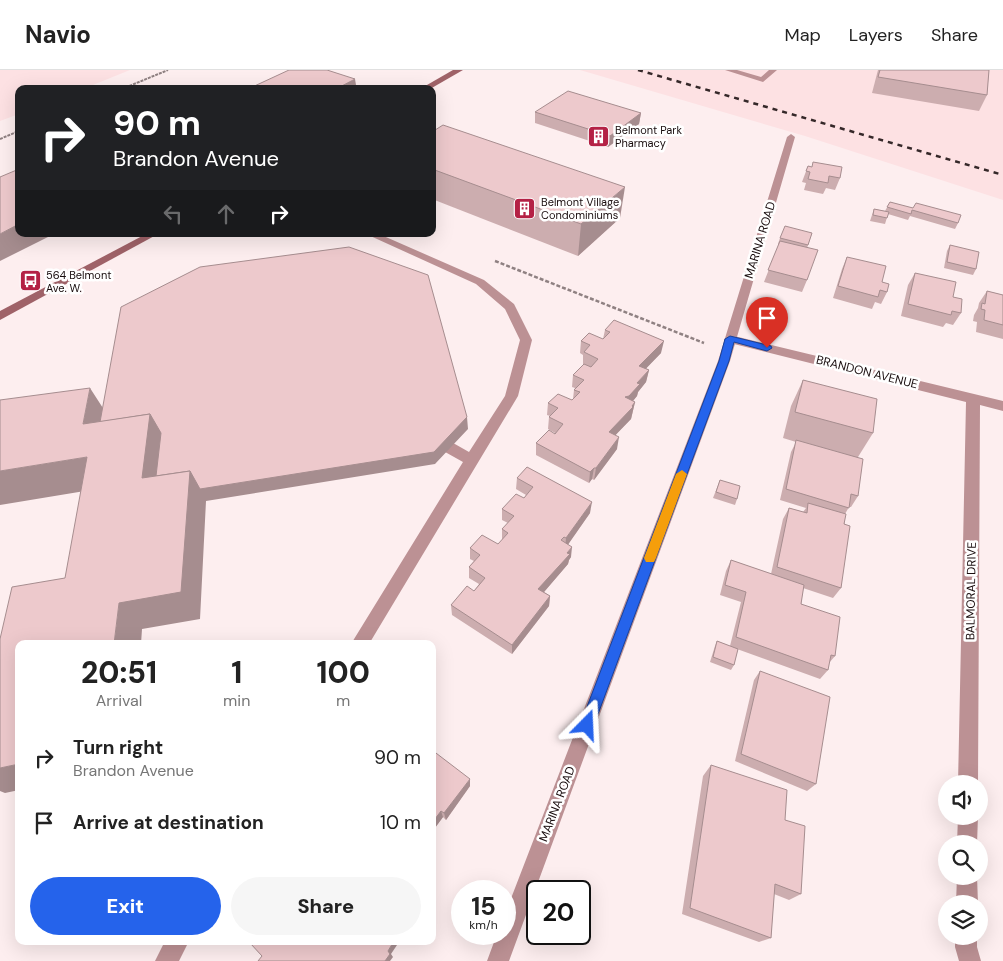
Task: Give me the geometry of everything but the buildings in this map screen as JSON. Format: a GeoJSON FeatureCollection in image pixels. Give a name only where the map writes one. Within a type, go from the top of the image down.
{"type":"FeatureCollection","features":[{"type":"Feature","properties":{"kind":"street"},"geometry":{"type":"LineString","coordinates":[[431,85],[459,70]]}},
{"type":"Feature","properties":{"kind":"street"},"geometry":{"type":"LineString","coordinates":[[728,70],[763,80],[773,70]]}},
{"type":"Feature","properties":{"kind":"street","name":"MARINA ROAD"},"geometry":{"type":"LineString","coordinates":[[498,961],[724,361],[792,137]]}},
{"type":"Feature","properties":{"kind":"street"},"geometry":{"type":"LineString","coordinates":[[0,316],[147,237]]}},
{"type":"Feature","properties":{"kind":"street"},"geometry":{"type":"LineString","coordinates":[[361,640],[511,396],[526,340],[510,307],[480,282],[377,237]]}},
{"type":"Feature","properties":{"kind":"street","name":"BRANDON AVENUE"},"geometry":{"type":"LineString","coordinates":[[730,339],[1003,406]]}},
{"type":"Feature","properties":{"kind":"street","name":"BALMORAL DRIVE"},"geometry":{"type":"LineString","coordinates":[[968,775],[973,398]]}},
{"type":"Feature","properties":{"kind":"street"},"geometry":{"type":"LineString","coordinates":[[428,436],[471,460]]}},
{"type":"Feature","properties":{"kind":"street"},"geometry":{"type":"LineString","coordinates":[[166,961],[176,945]]}},
{"type":"Feature","properties":{"kind":"street"},"geometry":{"type":"LineString","coordinates":[[966,945],[970,961]]}},
{"type":"Feature","properties":{"kind":"path"},"geometry":{"type":"LineString","coordinates":[[132,85],[168,70]]}},
{"type":"Feature","properties":{"kind":"path"},"geometry":{"type":"LineString","coordinates":[[0,139],[15,133]]}},
{"type":"Feature","properties":{"kind":"path"},"geometry":{"type":"LineString","coordinates":[[493,260],[709,345]]}},
{"type":"Feature","properties":{"kind":"shaded area"},"geometry":{"type":"Polygon","coordinates":[[[0,70],[130,70],[93,85],[15,85],[15,115],[0,121],[0,70]]]}},
{"type":"Feature","properties":{"kind":"shaded area"},"geometry":{"type":"Polygon","coordinates":[[[580,70],[1003,70],[1003,200],[805,136],[580,70]]]}},
{"type":"Feature","properties":{"kind":"railway"},"geometry":{"type":"LineString","coordinates":[[638,70],[1003,175]]}},
{"type":"Feature","properties":{"kind":"slow traffic"},"geometry":{"type":"LineString","coordinates":[[650,558],[682,474]]}},
{"type":"Feature","properties":{"kind":"place","name":"Belmont Park Pharmacy"},"geometry":{"type":"Point","coordinates":[599,136]}},
{"type":"Feature","properties":{"kind":"place","name":"Belmont Village Condominiums"},"geometry":{"type":"Point","coordinates":[525,208]}},
{"type":"Feature","properties":{"kind":"place","name":"564 Belmont Ave. W."},"geometry":{"type":"Point","coordinates":[30,281]}},
{"type":"Feature","properties":{"kind":"route"},"geometry":{"type":"LineString","coordinates":[[587,725],[724,361],[730,339],[767,348]]}}]}
